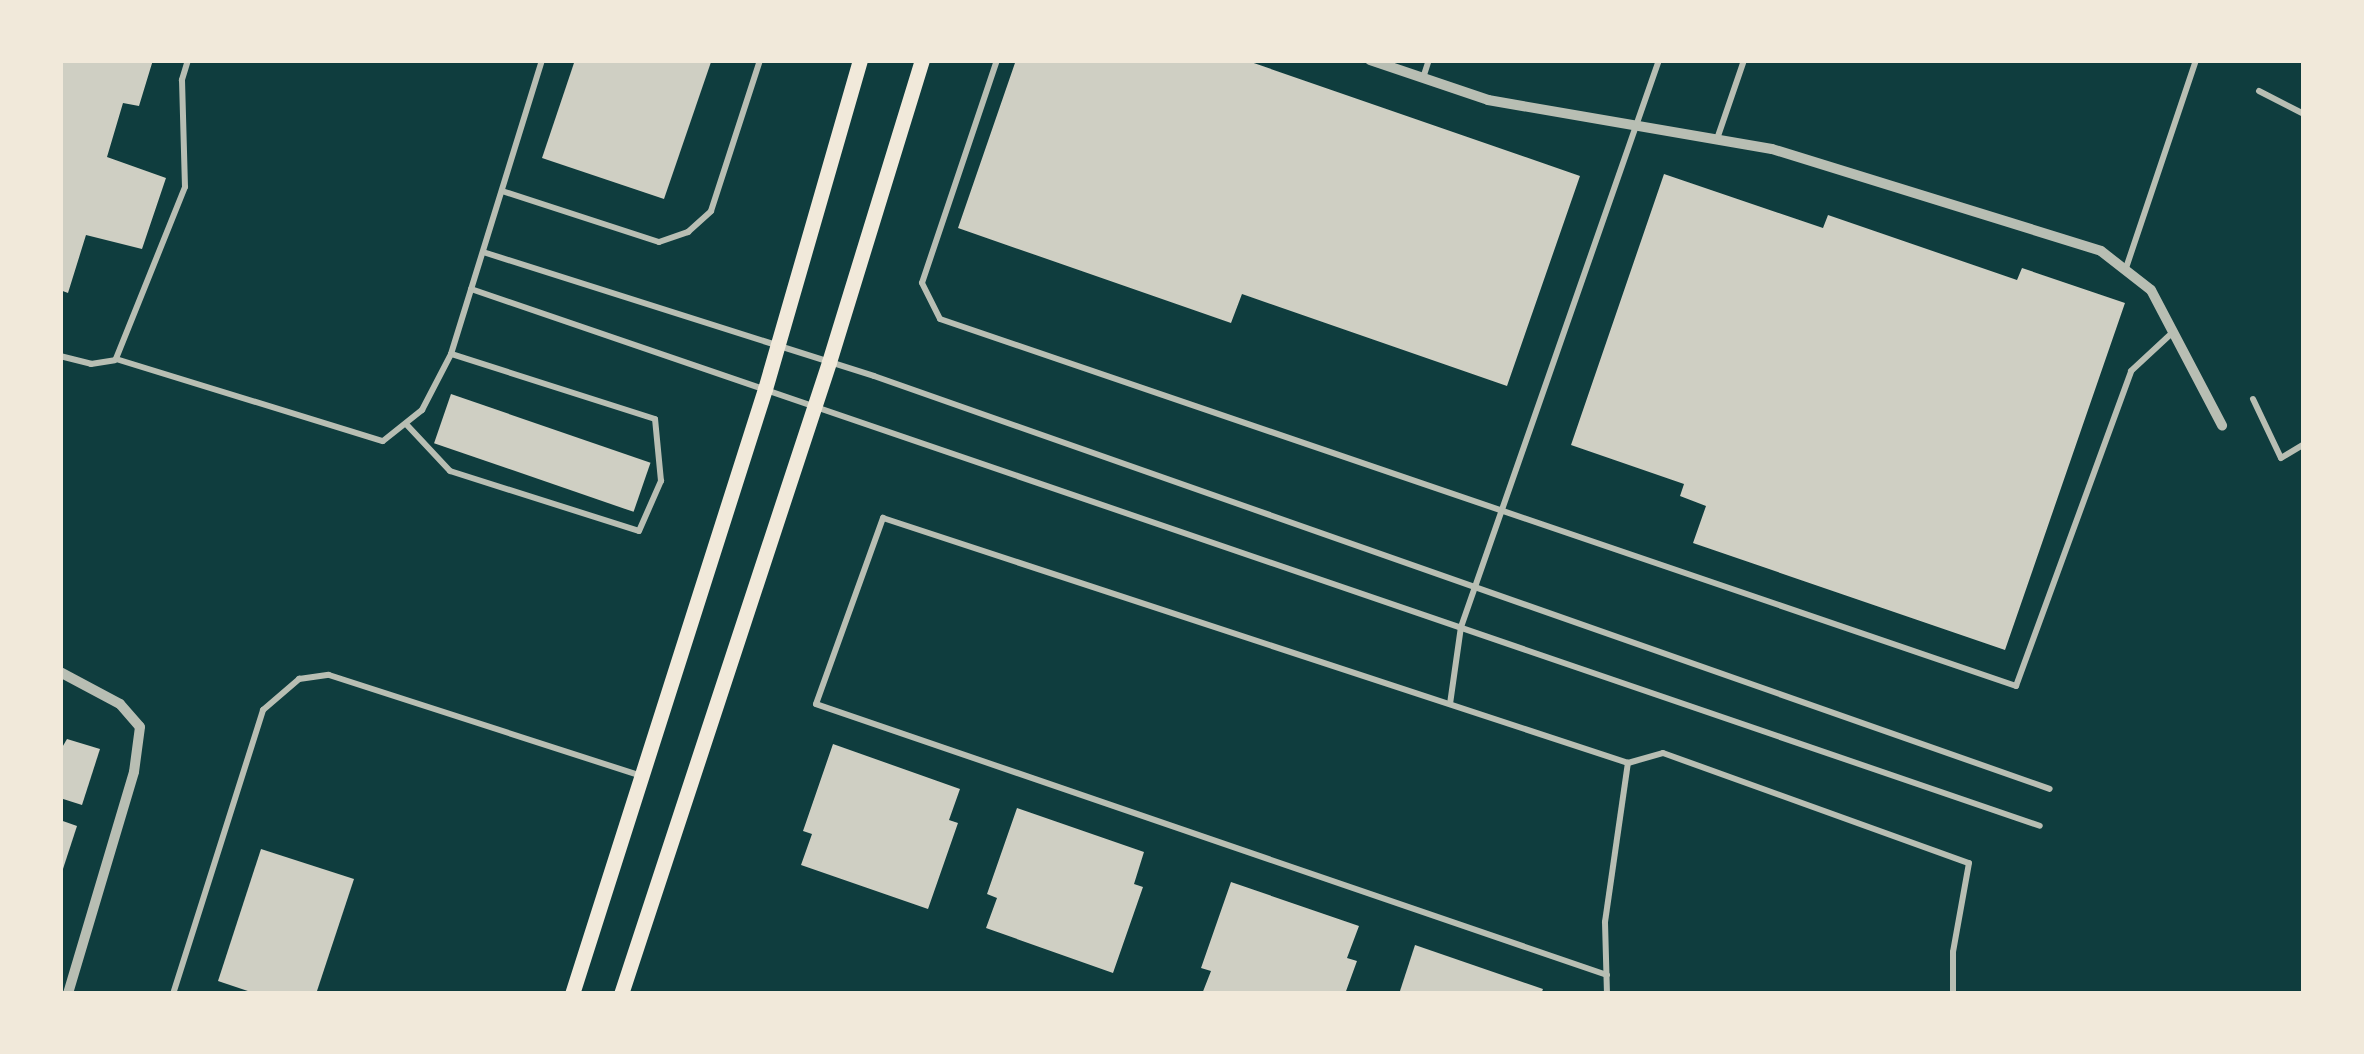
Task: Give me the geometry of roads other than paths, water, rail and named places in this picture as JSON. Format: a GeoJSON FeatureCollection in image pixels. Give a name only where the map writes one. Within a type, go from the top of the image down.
{"type":"FeatureCollection","features":[{"type":"Feature","properties":{"kind":"main road"},"geometry":{"type":"LineString","coordinates":[[572,994],[765,389],[860,60]]}},
{"type":"Feature","properties":{"kind":"main road"},"geometry":{"type":"LineString","coordinates":[[621,994],[830,362],[922,60]]}},
{"type":"Feature","properties":{"kind":"street"},"geometry":{"type":"LineString","coordinates":[[1370,60],[1489,100],[1772,149],[2101,251],[2151,290],[2222,425]]}},
{"type":"Feature","properties":{"kind":"street"},"geometry":{"type":"LineString","coordinates":[[60,672],[120,704],[140,728],[134,772],[68,994]]}},
{"type":"Feature","properties":{"kind":"lane"},"geometry":{"type":"LineString","coordinates":[[116,359],[184,187],[182,80],[188,60]]}},
{"type":"Feature","properties":{"kind":"lane"},"geometry":{"type":"LineString","coordinates":[[60,356],[91,364],[116,359],[383,441],[422,410],[451,354],[542,60]]}},
{"type":"Feature","properties":{"kind":"lane"},"geometry":{"type":"LineString","coordinates":[[502,190],[659,242],[688,232],[711,211],[760,60]]}},
{"type":"Feature","properties":{"kind":"lane"},"geometry":{"type":"LineString","coordinates":[[997,60],[922,283],[940,319],[2016,686],[2131,371],[2172,333]]}},
{"type":"Feature","properties":{"kind":"lane"},"geometry":{"type":"LineString","coordinates":[[1423,78],[1429,60]]}},
{"type":"Feature","properties":{"kind":"lane"},"geometry":{"type":"LineString","coordinates":[[1450,704],[1460,627],[1659,60]]}},
{"type":"Feature","properties":{"kind":"lane"},"geometry":{"type":"LineString","coordinates":[[1717,139],[1744,60]]}},
{"type":"Feature","properties":{"kind":"lane"},"geometry":{"type":"LineString","coordinates":[[2126,268],[2196,60]]}},
{"type":"Feature","properties":{"kind":"lane"},"geometry":{"type":"LineString","coordinates":[[2259,91],[2304,114]]}},
{"type":"Feature","properties":{"kind":"lane"},"geometry":{"type":"LineString","coordinates":[[483,252],[830,362],[2050,789]]}},
{"type":"Feature","properties":{"kind":"lane"},"geometry":{"type":"LineString","coordinates":[[471,289],[2039,826]]}},
{"type":"Feature","properties":{"kind":"lane"},"geometry":{"type":"LineString","coordinates":[[407,424],[450,471],[639,531],[661,481],[656,418],[451,354]]}},
{"type":"Feature","properties":{"kind":"lane"},"geometry":{"type":"LineString","coordinates":[[2253,399],[2282,458],[2304,445]]}},
{"type":"Feature","properties":{"kind":"lane"},"geometry":{"type":"LineString","coordinates":[[1607,975],[816,704],[883,518],[1628,763],[1664,753],[1969,863],[1953,952],[1953,994]]}},
{"type":"Feature","properties":{"kind":"lane"},"geometry":{"type":"LineString","coordinates":[[173,994],[263,710],[299,680],[329,675],[641,776]]}},
{"type":"Feature","properties":{"kind":"lane"},"geometry":{"type":"LineString","coordinates":[[1607,994],[1605,922],[1628,763]]}}]}
